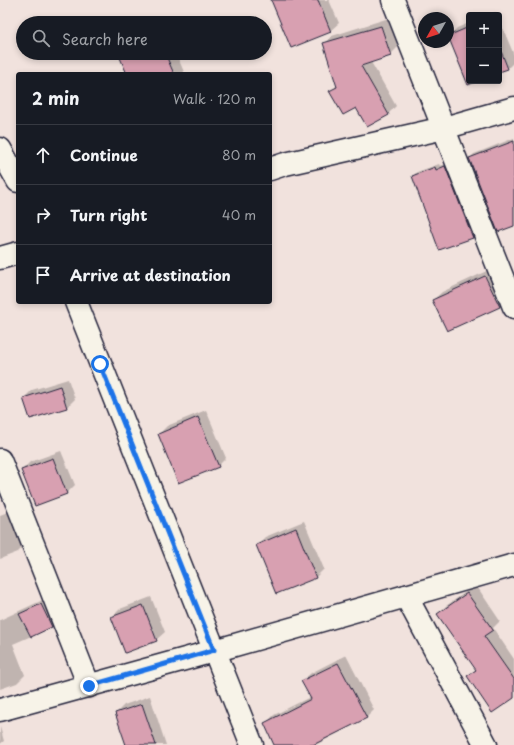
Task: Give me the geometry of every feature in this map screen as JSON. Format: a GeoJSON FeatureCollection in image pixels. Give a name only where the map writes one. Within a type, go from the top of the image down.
{"type":"FeatureCollection","features":[{"type":"Feature","properties":{"kind":"street"},"geometry":{"type":"LineString","coordinates":[[394,0],[514,307]]}},
{"type":"Feature","properties":{"kind":"street"},"geometry":{"type":"LineString","coordinates":[[272,168],[285,164],[444,128],[514,108]]}},
{"type":"Feature","properties":{"kind":"street"},"geometry":{"type":"LineString","coordinates":[[0,149],[16,177]]}},
{"type":"Feature","properties":{"kind":"street"},"geometry":{"type":"LineString","coordinates":[[0,258],[16,254]]}},
{"type":"Feature","properties":{"kind":"street"},"geometry":{"type":"LineString","coordinates":[[77,304],[252,745]]}},
{"type":"Feature","properties":{"kind":"street"},"geometry":{"type":"LineString","coordinates":[[0,460],[89,686]]}},
{"type":"Feature","properties":{"kind":"street"},"geometry":{"type":"LineString","coordinates":[[0,710],[406,596],[512,569]]}},
{"type":"Feature","properties":{"kind":"street"},"geometry":{"type":"LineString","coordinates":[[406,596],[486,745]]}},
{"type":"Feature","properties":{"kind":"building"},"geometry":{"type":"Polygon","coordinates":[[[271,0],[318,0],[331,32],[291,48],[271,0]]]}},
{"type":"Feature","properties":{"kind":"building"},"geometry":{"type":"Polygon","coordinates":[[[381,26],[391,56],[361,66],[389,115],[367,127],[356,108],[343,115],[329,91],[337,87],[323,43],[381,26]]]}},
{"type":"Feature","properties":{"kind":"building"},"geometry":{"type":"Polygon","coordinates":[[[466,28],[466,80],[453,48],[454,33],[466,28]]]}},
{"type":"Feature","properties":{"kind":"building"},"geometry":{"type":"Polygon","coordinates":[[[502,54],[508,69],[502,71],[502,54]]]}},
{"type":"Feature","properties":{"kind":"building"},"geometry":{"type":"Polygon","coordinates":[[[121,60],[168,60],[173,72],[126,72],[121,60]]]}},
{"type":"Feature","properties":{"kind":"building"},"geometry":{"type":"Polygon","coordinates":[[[514,141],[514,226],[498,232],[469,158],[514,141]]]}},
{"type":"Feature","properties":{"kind":"building"},"geometry":{"type":"Polygon","coordinates":[[[445,166],[473,238],[439,250],[412,176],[435,167],[436,170],[445,166]]]}},
{"type":"Feature","properties":{"kind":"building"},"geometry":{"type":"Polygon","coordinates":[[[485,276],[500,307],[447,331],[432,300],[485,276]]]}},
{"type":"Feature","properties":{"kind":"building"},"geometry":{"type":"Polygon","coordinates":[[[60,386],[67,408],[30,419],[23,398],[60,386]]]}},
{"type":"Feature","properties":{"kind":"building"},"geometry":{"type":"Polygon","coordinates":[[[198,417],[219,467],[178,483],[158,434],[198,417]]]}},
{"type":"Feature","properties":{"kind":"building"},"geometry":{"type":"Polygon","coordinates":[[[53,458],[67,494],[35,506],[21,470],[53,458]]]}},
{"type":"Feature","properties":{"kind":"building"},"geometry":{"type":"Polygon","coordinates":[[[296,528],[316,578],[276,594],[256,545],[296,528]]]}},
{"type":"Feature","properties":{"kind":"building"},"geometry":{"type":"Polygon","coordinates":[[[467,593],[493,630],[484,636],[514,679],[514,698],[492,713],[467,676],[476,670],[437,614],[467,593]]]}},
{"type":"Feature","properties":{"kind":"building"},"geometry":{"type":"Polygon","coordinates":[[[41,604],[52,627],[31,637],[19,614],[41,604]]]}},
{"type":"Feature","properties":{"kind":"building"},"geometry":{"type":"Polygon","coordinates":[[[143,605],[157,641],[125,653],[111,617],[143,605]]]}},
{"type":"Feature","properties":{"kind":"building"},"geometry":{"type":"Polygon","coordinates":[[[338,663],[367,718],[313,745],[274,745],[264,723],[311,699],[301,681],[338,663]]]}},
{"type":"Feature","properties":{"kind":"building"},"geometry":{"type":"Polygon","coordinates":[[[142,704],[156,745],[126,745],[115,713],[142,704]]]}},
{"type":"Feature","properties":{"kind":"route"},"geometry":{"type":"LineString","coordinates":[[89,686],[214,650],[100,364]]}}]}
